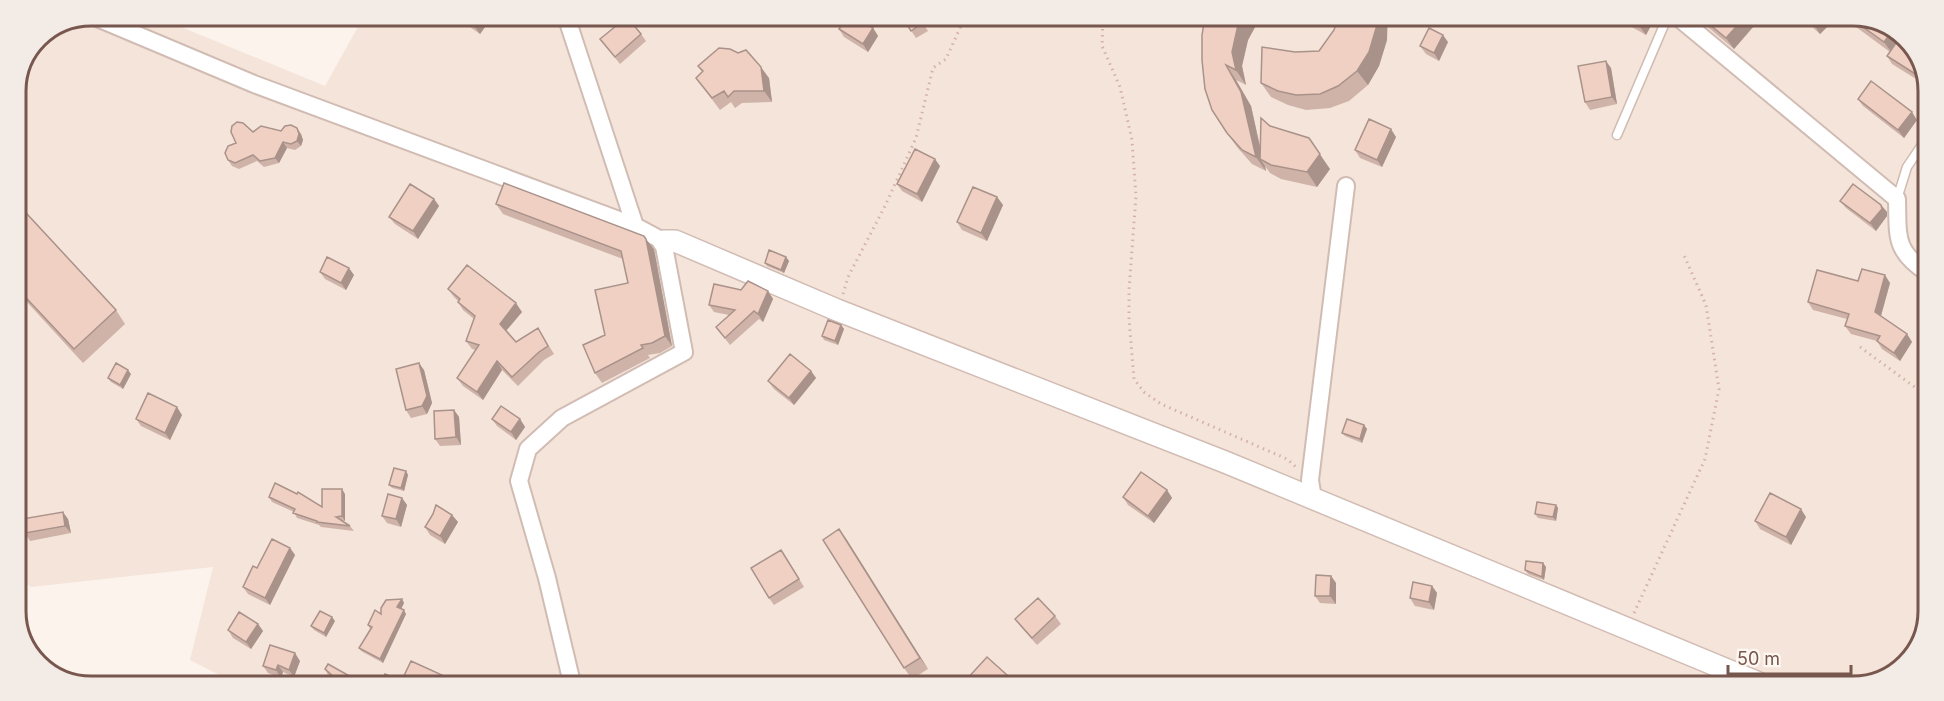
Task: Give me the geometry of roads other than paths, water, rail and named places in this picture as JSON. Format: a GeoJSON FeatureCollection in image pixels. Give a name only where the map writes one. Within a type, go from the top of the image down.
{"type":"FeatureCollection","features":[{"type":"Feature","properties":{"kind":"street"},"geometry":{"type":"LineString","coordinates":[[116,26],[254,84],[634,226],[663,241],[675,241],[837,310],[1226,462],[1312,490],[1742,676]]}},
{"type":"Feature","properties":{"kind":"street"},"geometry":{"type":"LineString","coordinates":[[570,26],[634,226]]}},
{"type":"Feature","properties":{"kind":"street"},"geometry":{"type":"LineString","coordinates":[[1689,26],[1897,199],[1898,238],[1909,261],[1918,267]]}},
{"type":"Feature","properties":{"kind":"street"},"geometry":{"type":"LineString","coordinates":[[1312,490],[1346,186]]}},
{"type":"Feature","properties":{"kind":"street"},"geometry":{"type":"LineString","coordinates":[[570,676],[547,578],[519,482],[528,449],[562,418],[684,352],[663,241]]}},
{"type":"Feature","properties":{"kind":"lane"},"geometry":{"type":"LineString","coordinates":[[1617,135],[1664,26]]}},
{"type":"Feature","properties":{"kind":"lane"},"geometry":{"type":"LineString","coordinates":[[1897,199],[1907,167],[1918,151]]}}]}
